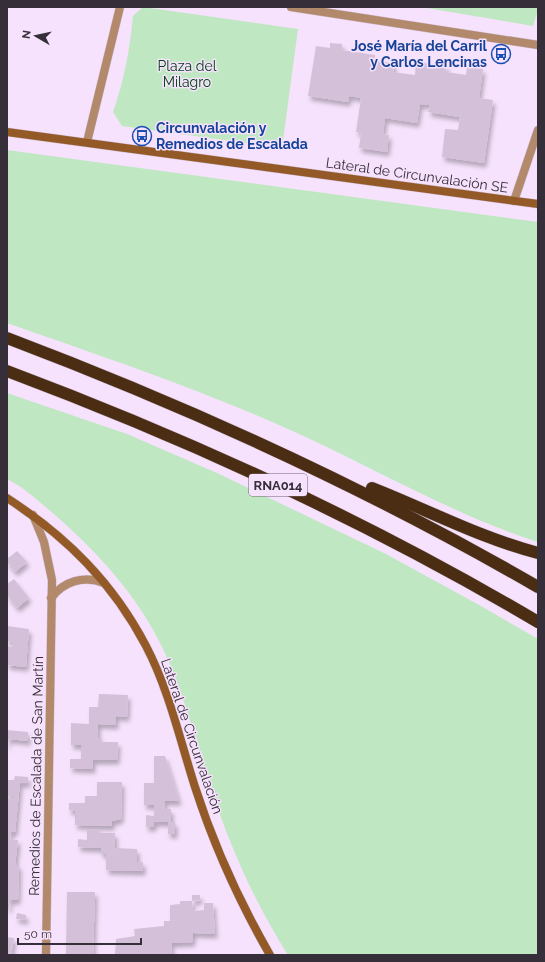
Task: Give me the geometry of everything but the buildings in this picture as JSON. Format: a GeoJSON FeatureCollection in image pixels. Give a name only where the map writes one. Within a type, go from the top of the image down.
{"type":"FeatureCollection","features":[{"type":"Feature","properties":{"kind":"highway","name":"RNA014"},"geometry":{"type":"LineString","coordinates":[[7,338],[188,410],[305,463],[373,497],[538,587]]}},
{"type":"Feature","properties":{"kind":"highway","name":"RNA014"},"geometry":{"type":"LineString","coordinates":[[7,371],[166,434],[286,488],[428,560],[538,622]]}},
{"type":"Feature","properties":{"kind":"highway"},"geometry":{"type":"LineString","coordinates":[[305,463],[395,498],[462,528],[538,553]]}},
{"type":"Feature","properties":{"kind":"street"},"geometry":{"type":"LineString","coordinates":[[87,142],[120,7]]}},
{"type":"Feature","properties":{"kind":"street"},"geometry":{"type":"LineString","coordinates":[[290,7],[538,45]]}},
{"type":"Feature","properties":{"kind":"street"},"geometry":{"type":"LineString","coordinates":[[514,201],[538,130]]}},
{"type":"Feature","properties":{"kind":"street","name":"Lateral de Circunvalación SE"},"geometry":{"type":"LineString","coordinates":[[7,132],[538,204]]}},
{"type":"Feature","properties":{"kind":"street","name":"Lateral de Circunvalación"},"geometry":{"type":"LineString","coordinates":[[7,498],[33,515],[65,540],[83,558],[104,583],[134,625],[155,664],[210,829],[235,890],[270,955]]}},
{"type":"Feature","properties":{"kind":"street","name":"Remedios de Escalada de San Martín"},"geometry":{"type":"LineString","coordinates":[[33,515],[48,558],[52,580],[46,955]]}},
{"type":"Feature","properties":{"kind":"street"},"geometry":{"type":"LineString","coordinates":[[51,598],[61,588],[75,581],[91,579],[104,583]]}},
{"type":"Feature","properties":{"kind":"green space","name":"Plaza del Milagro"},"geometry":{"type":"Polygon","coordinates":[[[143,7],[298,29],[282,148],[122,126],[113,112],[126,65],[133,16],[143,7]]]}},
{"type":"Feature","properties":{"kind":"green space"},"geometry":{"type":"Polygon","coordinates":[[[421,7],[538,7],[538,10],[533,26],[421,7]]]}},
{"type":"Feature","properties":{"kind":"green space"},"geometry":{"type":"Polygon","coordinates":[[[7,150],[538,222],[538,542],[472,517],[311,440],[246,411],[144,371],[7,323],[7,150]]]}},
{"type":"Feature","properties":{"kind":"green space"},"geometry":{"type":"Polygon","coordinates":[[[7,393],[127,434],[217,473],[386,554],[538,639],[538,955],[288,955],[254,895],[226,832],[178,684],[164,651],[142,611],[114,574],[82,540],[24,489],[7,479],[7,393]]]}},
{"type":"Feature","properties":{"kind":"place","name":"José María del Carril y Carlos Lencinas"},"geometry":{"type":"Point","coordinates":[501,54]}},
{"type":"Feature","properties":{"kind":"place","name":"Circunvalación y Remedios de Escalada"},"geometry":{"type":"Point","coordinates":[142,136]}}]}
